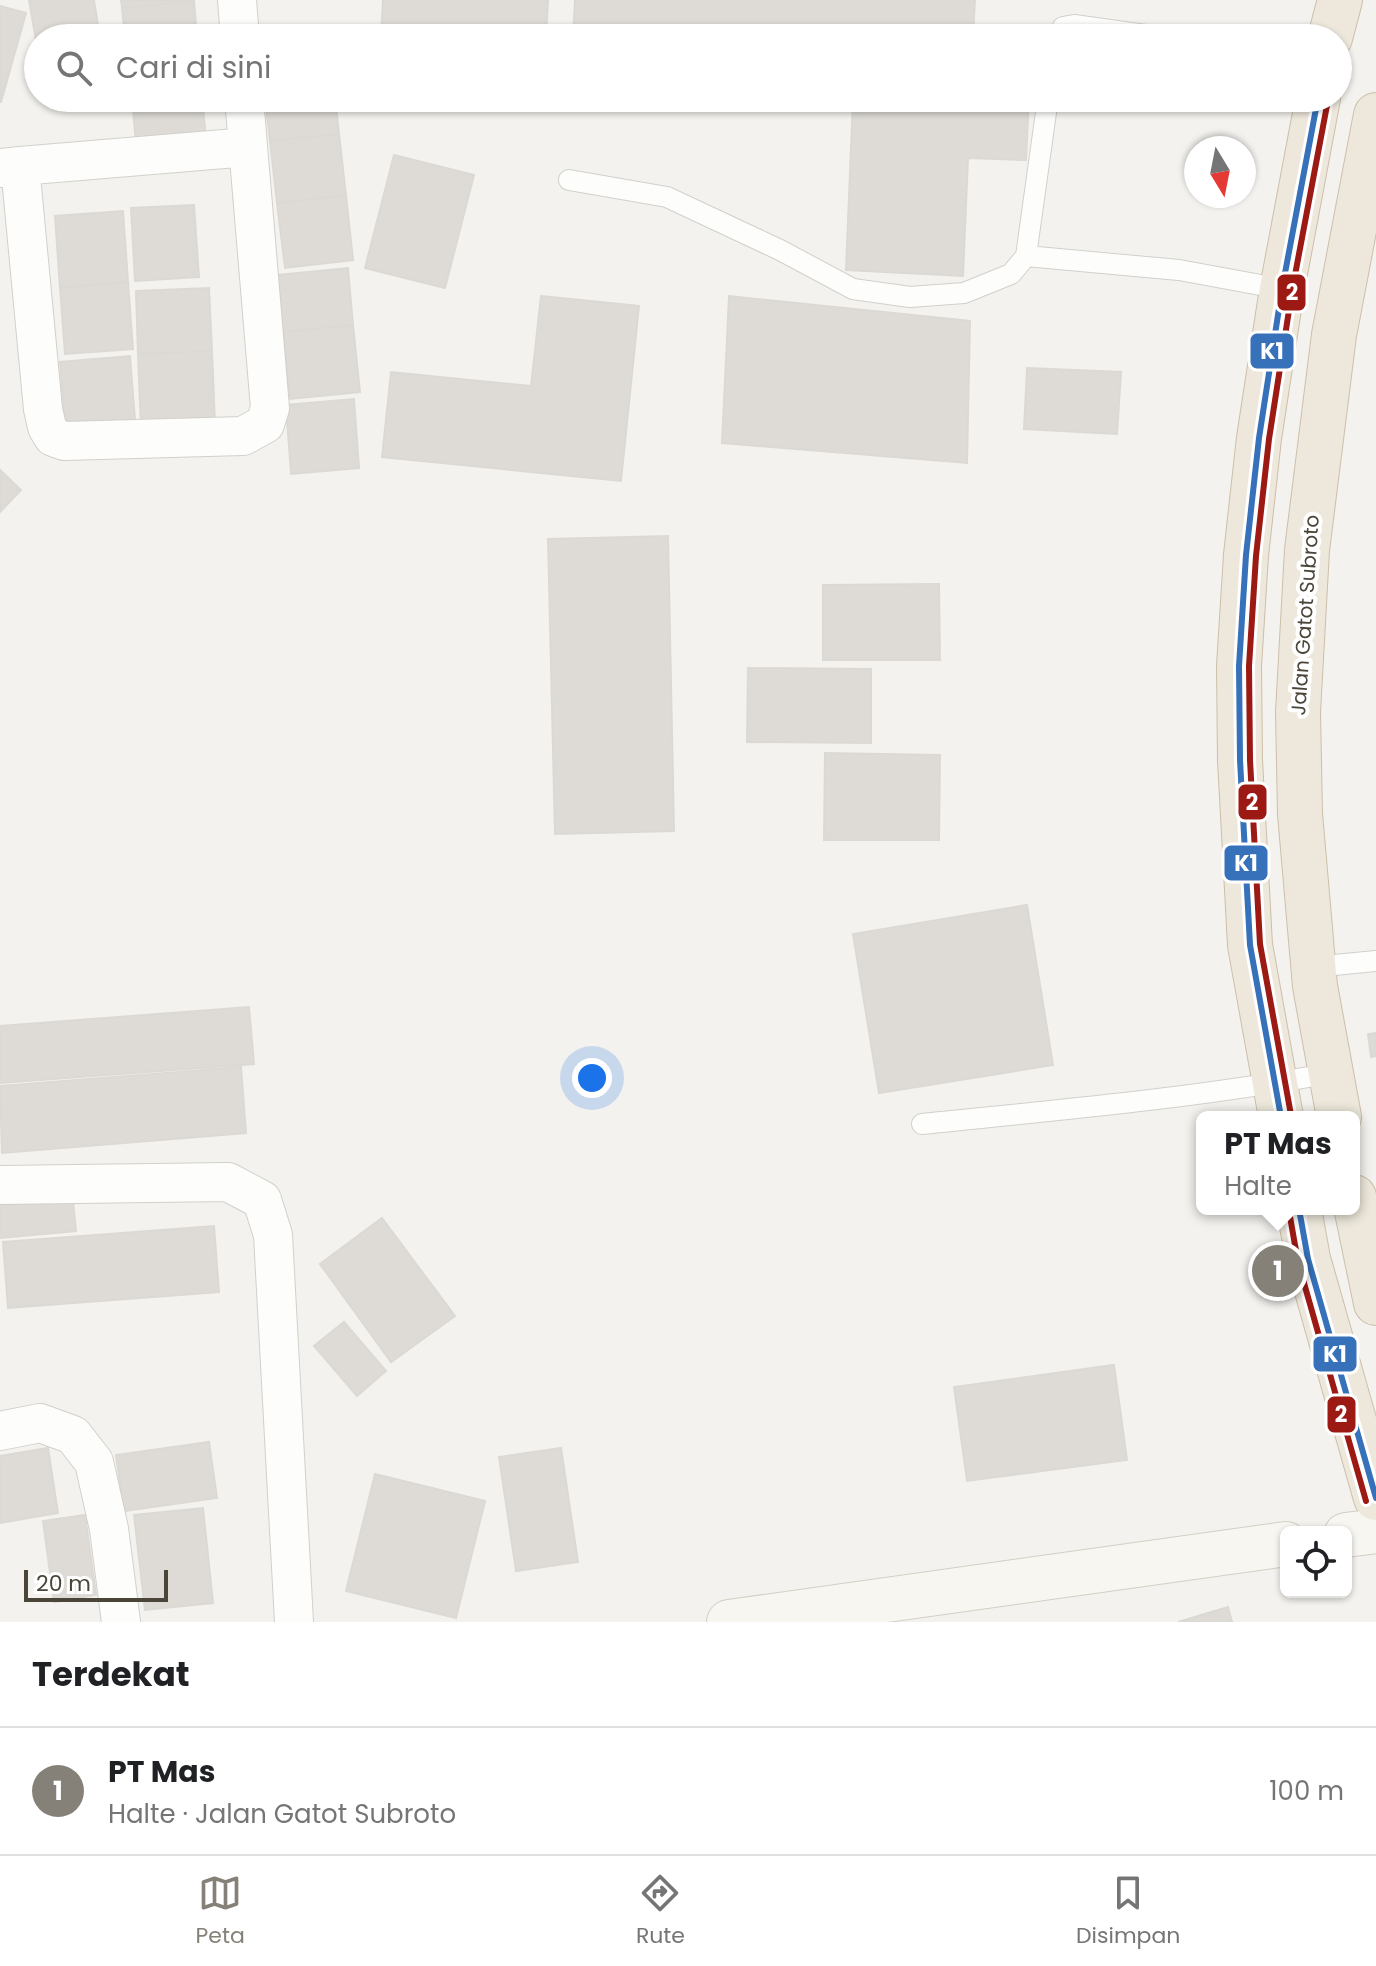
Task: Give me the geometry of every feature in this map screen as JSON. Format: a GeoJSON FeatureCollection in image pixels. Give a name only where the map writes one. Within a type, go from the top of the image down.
{"type":"FeatureCollection","features":[{"type":"Feature","properties":{"kind":"highway"},"geometry":{"type":"LineString","coordinates":[[1334,24],[1340,0]]}},
{"type":"Feature","properties":{"kind":"highway"},"geometry":{"type":"LineString","coordinates":[[1277,1100],[1250,945],[1240,760],[1239,666],[1247,540],[1259,438],[1282,289],[1315,112]]}},
{"type":"Feature","properties":{"kind":"highway","name":"Jalan Gatot Subroto"},"geometry":{"type":"LineString","coordinates":[[1338,1111],[1315,986],[1300,814],[1298,712],[1307,550],[1334,335],[1376,115]]}},
{"type":"Feature","properties":{"kind":"highway"},"geometry":{"type":"LineString","coordinates":[[1300,1215],[1308,1259],[1376,1498]]}},
{"type":"Feature","properties":{"kind":"highway"},"geometry":{"type":"LineString","coordinates":[[1358,1215],[1376,1303]]}},
{"type":"Feature","properties":{"kind":"street"},"geometry":{"type":"LineString","coordinates":[[237,0],[239,24]]}},
{"type":"Feature","properties":{"kind":"street"},"geometry":{"type":"LineString","coordinates":[[245,112],[270,408],[265,424],[243,436],[64,441],[53,437],[43,409],[10,167],[248,147]]}},
{"type":"Feature","properties":{"kind":"street"},"geometry":{"type":"LineString","coordinates":[[0,1185],[228,1182],[262,1200],[273,1235],[294,1622]]}},
{"type":"Feature","properties":{"kind":"street"},"geometry":{"type":"LineString","coordinates":[[0,1431],[40,1423],[73,1435],[94,1462],[109,1529],[121,1622]]}},
{"type":"Feature","properties":{"kind":"street"},"geometry":{"type":"LineString","coordinates":[[1352,1534],[1376,1531]]}},
{"type":"Feature","properties":{"kind":"street"},"geometry":{"type":"LineString","coordinates":[[729,1622],[1280,1545]]}},
{"type":"Feature","properties":{"kind":"lane"},"geometry":{"type":"LineString","coordinates":[[569,180],[667,197],[780,250],[853,289],[910,297],[964,293],[1011,274],[1026,256],[1046,112]]}},
{"type":"Feature","properties":{"kind":"lane"},"geometry":{"type":"LineString","coordinates":[[1026,256],[1179,270],[1282,289]]}},
{"type":"Feature","properties":{"kind":"lane"},"geometry":{"type":"LineString","coordinates":[[1314,967],[1376,961]]}},
{"type":"Feature","properties":{"kind":"lane"},"geometry":{"type":"LineString","coordinates":[[922,1124],[1088,1107],[1277,1100],[1331,1073]]}},
{"type":"Feature","properties":{"kind":"building"},"geometry":{"type":"Polygon","coordinates":[[[29,0],[94,0],[98,24],[33,24],[29,0]]]}},
{"type":"Feature","properties":{"kind":"building"},"geometry":{"type":"Polygon","coordinates":[[[121,0],[194,0],[194,1],[122,8],[121,0]]]}},
{"type":"Feature","properties":{"kind":"building"},"geometry":{"type":"Polygon","coordinates":[[[383,0],[548,0],[547,24],[382,24],[383,0]]]}},
{"type":"Feature","properties":{"kind":"building"},"geometry":{"type":"Polygon","coordinates":[[[575,0],[975,0],[974,24],[574,24],[575,0]]]}},
{"type":"Feature","properties":{"kind":"building"},"geometry":{"type":"Polygon","coordinates":[[[194,1],[196,24],[124,24],[122,8],[194,1]]]}},
{"type":"Feature","properties":{"kind":"building"},"geometry":{"type":"Polygon","coordinates":[[[0,6],[26,13],[1,102],[0,102],[0,6]]]}},
{"type":"Feature","properties":{"kind":"building"},"geometry":{"type":"Polygon","coordinates":[[[133,112],[203,112],[206,138],[136,144],[133,112]]]}},
{"type":"Feature","properties":{"kind":"building"},"geometry":{"type":"Polygon","coordinates":[[[267,112],[337,112],[339,134],[270,141],[267,112]]]}},
{"type":"Feature","properties":{"kind":"building"},"geometry":{"type":"Polygon","coordinates":[[[852,112],[1028,112],[1026,160],[968,158],[963,276],[846,270],[852,112]]]}},
{"type":"Feature","properties":{"kind":"building"},"geometry":{"type":"Polygon","coordinates":[[[339,134],[346,195],[277,203],[270,141],[339,134]]]}},
{"type":"Feature","properties":{"kind":"building"},"geometry":{"type":"Polygon","coordinates":[[[394,155],[474,175],[445,288],[365,268],[394,155]]]}},
{"type":"Feature","properties":{"kind":"building"},"geometry":{"type":"Polygon","coordinates":[[[346,195],[353,260],[285,268],[277,203],[346,195]]]}},
{"type":"Feature","properties":{"kind":"building"},"geometry":{"type":"Polygon","coordinates":[[[194,205],[199,277],[135,281],[131,208],[194,205]]]}},
{"type":"Feature","properties":{"kind":"building"},"geometry":{"type":"Polygon","coordinates":[[[123,211],[128,282],[60,288],[55,216],[123,211]]]}},
{"type":"Feature","properties":{"kind":"building"},"geometry":{"type":"Polygon","coordinates":[[[348,268],[353,325],[283,332],[278,275],[348,268]]]}},
{"type":"Feature","properties":{"kind":"building"},"geometry":{"type":"Polygon","coordinates":[[[128,282],[133,349],[65,354],[60,288],[128,282]]]}},
{"type":"Feature","properties":{"kind":"building"},"geometry":{"type":"Polygon","coordinates":[[[209,288],[212,351],[138,354],[136,291],[209,288]]]}},
{"type":"Feature","properties":{"kind":"building"},"geometry":{"type":"Polygon","coordinates":[[[541,296],[639,306],[621,481],[382,457],[391,372],[531,386],[541,296]]]}},
{"type":"Feature","properties":{"kind":"building"},"geometry":{"type":"Polygon","coordinates":[[[729,296],[970,321],[967,463],[722,443],[729,296]]]}},
{"type":"Feature","properties":{"kind":"building"},"geometry":{"type":"Polygon","coordinates":[[[353,325],[360,392],[290,399],[283,332],[353,325]]]}},
{"type":"Feature","properties":{"kind":"building"},"geometry":{"type":"Polygon","coordinates":[[[212,351],[215,424],[141,427],[138,354],[212,351]]]}},
{"type":"Feature","properties":{"kind":"building"},"geometry":{"type":"Polygon","coordinates":[[[130,356],[135,420],[65,425],[60,362],[130,356]]]}},
{"type":"Feature","properties":{"kind":"building"},"geometry":{"type":"Polygon","coordinates":[[[1027,368],[1121,372],[1117,434],[1024,429],[1027,368]]]}},
{"type":"Feature","properties":{"kind":"building"},"geometry":{"type":"Polygon","coordinates":[[[354,399],[359,468],[291,474],[286,405],[354,399]]]}},
{"type":"Feature","properties":{"kind":"building"},"geometry":{"type":"Polygon","coordinates":[[[0,470],[21,490],[0,512],[0,470]]]}},
{"type":"Feature","properties":{"kind":"building"},"geometry":{"type":"Polygon","coordinates":[[[668,536],[674,831],[555,834],[548,539],[668,536]]]}},
{"type":"Feature","properties":{"kind":"building"},"geometry":{"type":"Polygon","coordinates":[[[939,584],[940,660],[823,660],[823,585],[939,584]]]}},
{"type":"Feature","properties":{"kind":"building"},"geometry":{"type":"Polygon","coordinates":[[[748,668],[871,669],[871,743],[747,742],[748,668]]]}},
{"type":"Feature","properties":{"kind":"building"},"geometry":{"type":"Polygon","coordinates":[[[825,753],[940,755],[939,840],[824,840],[825,753]]]}},
{"type":"Feature","properties":{"kind":"building"},"geometry":{"type":"Polygon","coordinates":[[[1027,905],[1053,1065],[879,1093],[853,934],[1027,905]]]}},
{"type":"Feature","properties":{"kind":"building"},"geometry":{"type":"Polygon","coordinates":[[[249,1007],[254,1064],[0,1083],[0,1026],[249,1007]]]}},
{"type":"Feature","properties":{"kind":"building"},"geometry":{"type":"Polygon","coordinates":[[[1376,1033],[1376,1056],[1371,1057],[1368,1034],[1376,1033]]]}},
{"type":"Feature","properties":{"kind":"building"},"geometry":{"type":"Polygon","coordinates":[[[241,1067],[246,1133],[2,1153],[0,1086],[241,1067]]]}},
{"type":"Feature","properties":{"kind":"building"},"geometry":{"type":"Polygon","coordinates":[[[72,1191],[76,1231],[0,1238],[0,1197],[72,1191]]]}},
{"type":"Feature","properties":{"kind":"building"},"geometry":{"type":"Polygon","coordinates":[[[382,1218],[455,1316],[391,1362],[320,1264],[382,1218]]]}},
{"type":"Feature","properties":{"kind":"building"},"geometry":{"type":"Polygon","coordinates":[[[214,1226],[219,1292],[8,1308],[3,1242],[214,1226]]]}},
{"type":"Feature","properties":{"kind":"building"},"geometry":{"type":"Polygon","coordinates":[[[344,1322],[386,1371],[357,1396],[314,1346],[344,1322]]]}},
{"type":"Feature","properties":{"kind":"building"},"geometry":{"type":"Polygon","coordinates":[[[1114,1365],[1127,1460],[967,1481],[954,1387],[1114,1365]]]}},
{"type":"Feature","properties":{"kind":"building"},"geometry":{"type":"Polygon","coordinates":[[[209,1442],[217,1498],[124,1511],[116,1455],[209,1442]]]}},
{"type":"Feature","properties":{"kind":"building"},"geometry":{"type":"Polygon","coordinates":[[[48,1448],[58,1513],[0,1523],[0,1456],[48,1448]]]}},
{"type":"Feature","properties":{"kind":"building"},"geometry":{"type":"Polygon","coordinates":[[[561,1448],[578,1562],[516,1571],[499,1457],[561,1448]]]}},
{"type":"Feature","properties":{"kind":"building"},"geometry":{"type":"Polygon","coordinates":[[[375,1474],[485,1501],[456,1618],[346,1591],[375,1474]]]}},
{"type":"Feature","properties":{"kind":"building"},"geometry":{"type":"Polygon","coordinates":[[[203,1508],[213,1603],[145,1610],[134,1515],[203,1508]]]}},
{"type":"Feature","properties":{"kind":"building"},"geometry":{"type":"Polygon","coordinates":[[[85,1515],[96,1595],[54,1602],[43,1521],[85,1515]]]}},
{"type":"Feature","properties":{"kind":"building"},"geometry":{"type":"Polygon","coordinates":[[[1228,1607],[1232,1622],[1178,1622],[1228,1607]]]}},
{"type":"Feature","properties":{"kind":"transit line","name":"K1"},"geometry":{"type":"LineString","coordinates":[[1280,1111],[1250,945],[1240,760],[1239,666],[1246,555],[1259,438],[1282,289],[1315,112]]}},
{"type":"Feature","properties":{"kind":"transit line","name":"2"},"geometry":{"type":"LineString","coordinates":[[1290,1111],[1260,944],[1250,760],[1249,666],[1256,556],[1269,439],[1292,291],[1326,112]]}},
{"type":"Feature","properties":{"kind":"transit line","name":"2"},"geometry":{"type":"LineString","coordinates":[[1290,1215],[1298,1262],[1366,1501]]}},
{"type":"Feature","properties":{"kind":"transit line","name":"K1"},"geometry":{"type":"LineString","coordinates":[[1300,1215],[1308,1259],[1376,1498]]}},
{"type":"Feature","properties":{"kind":"place","name":"PT Mas"},"geometry":{"type":"Point","coordinates":[1278,1271]}}]}
